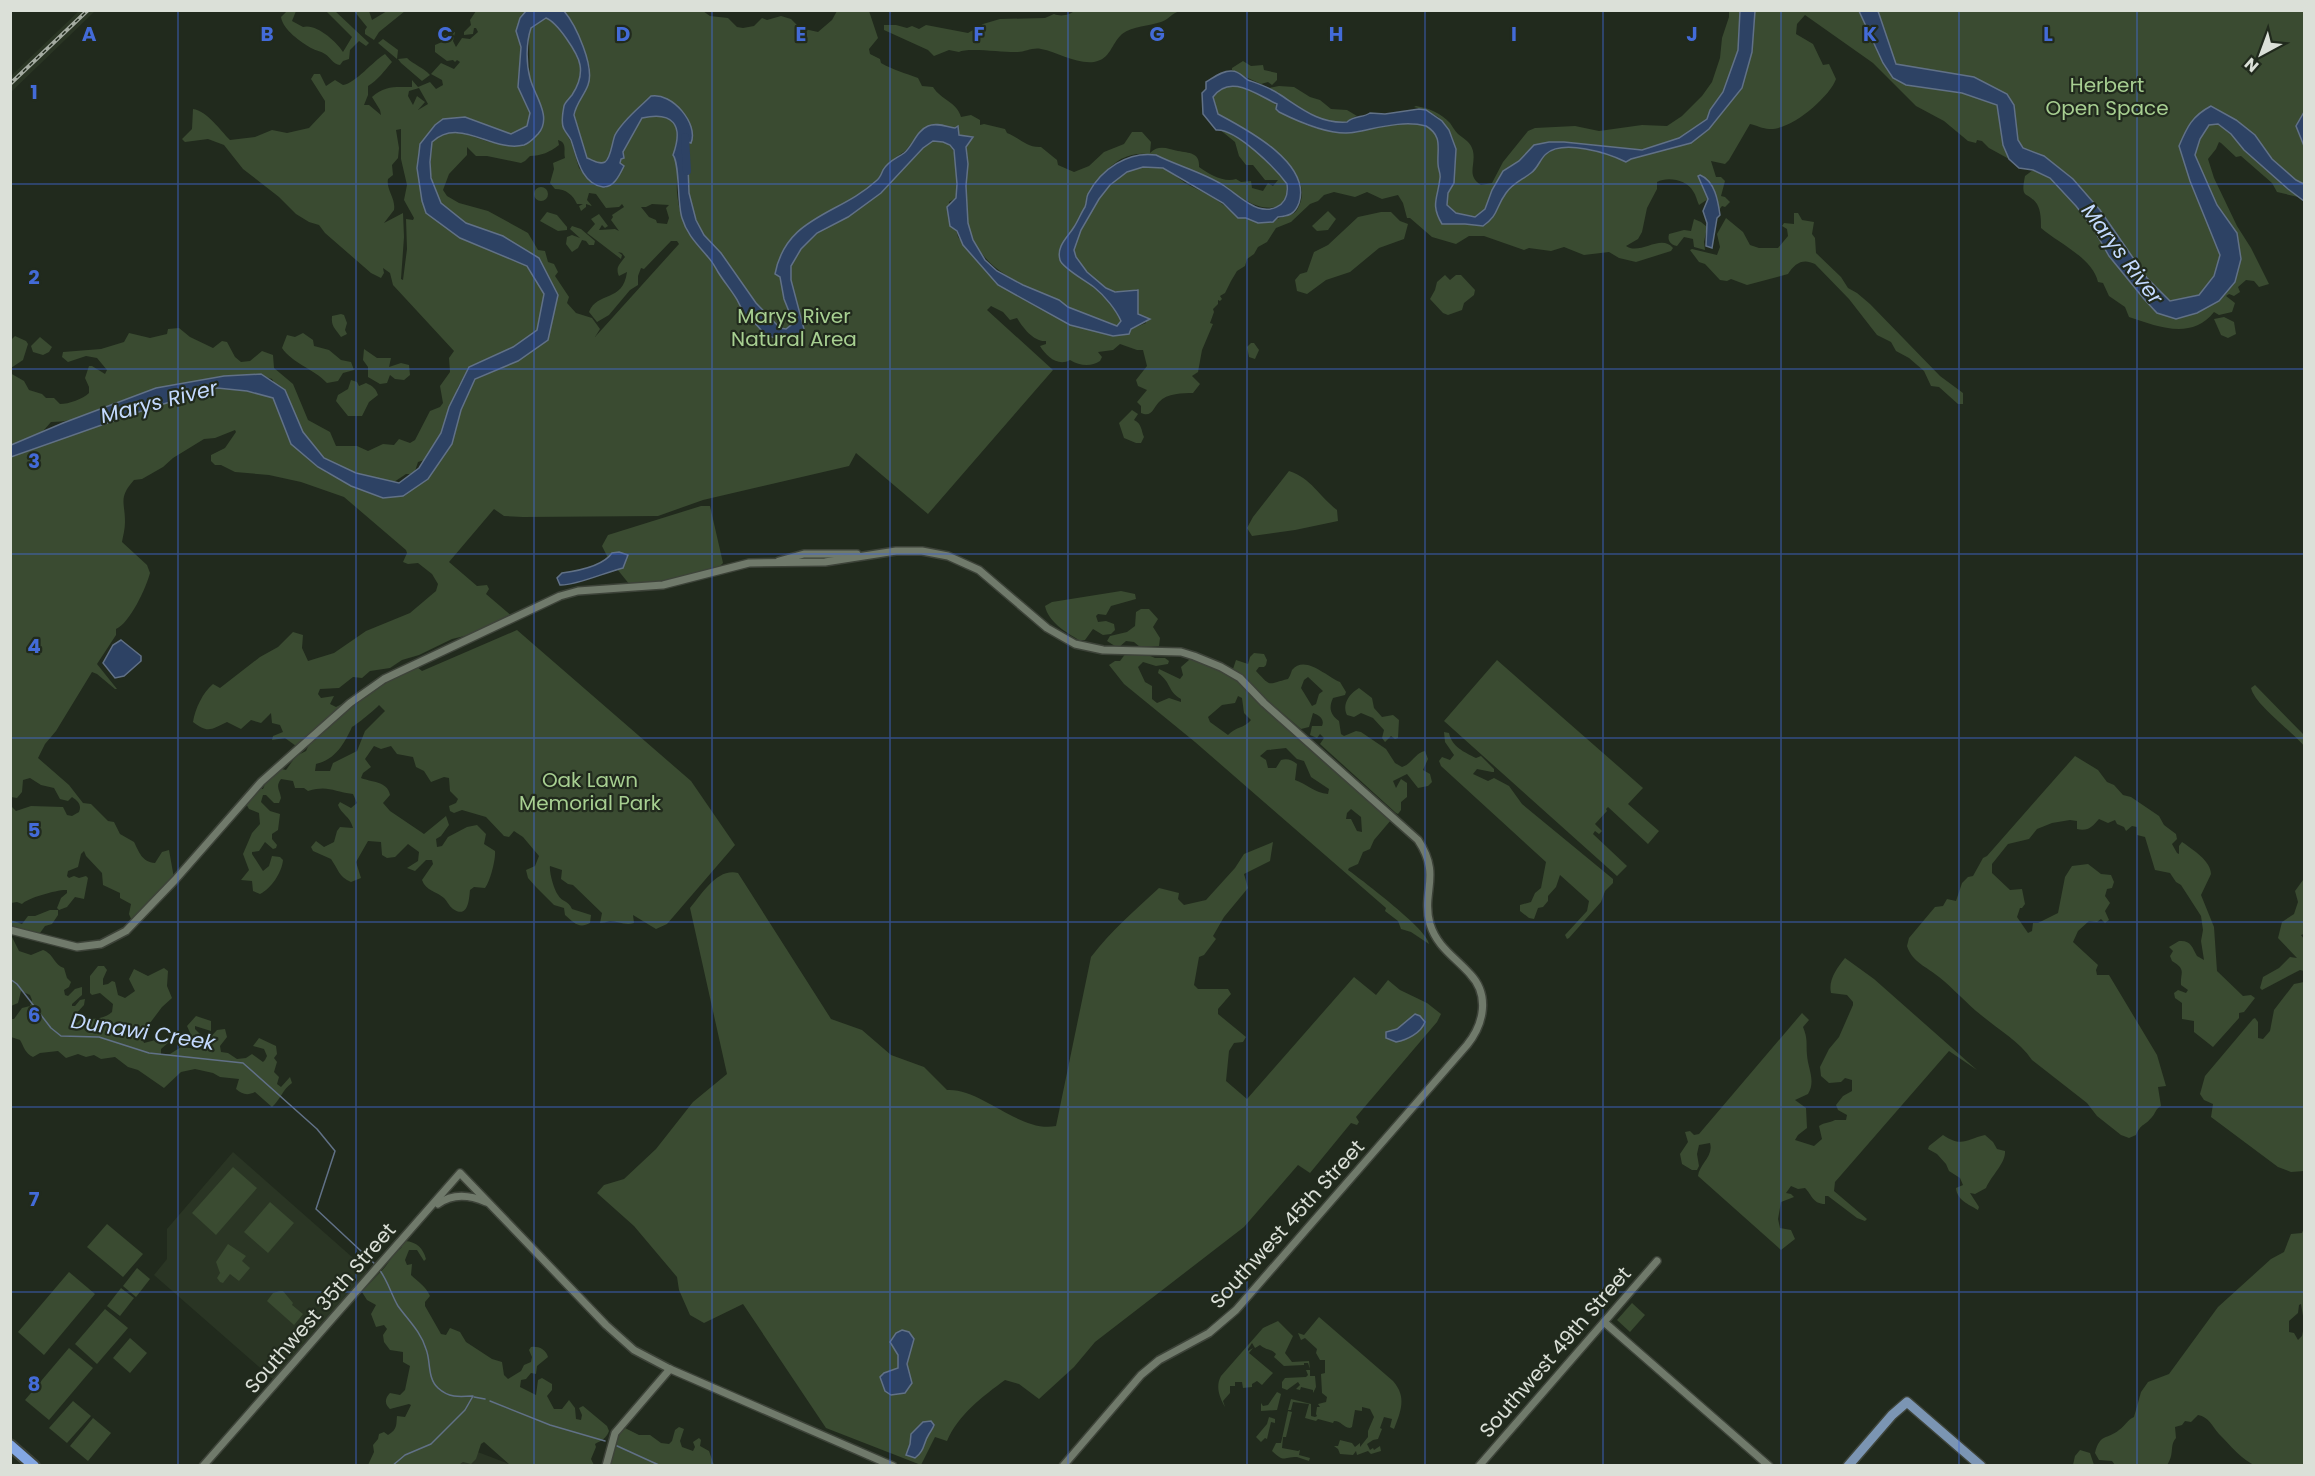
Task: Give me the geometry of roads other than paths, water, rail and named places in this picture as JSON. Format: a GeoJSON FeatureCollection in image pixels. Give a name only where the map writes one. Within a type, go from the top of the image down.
{"type":"FeatureCollection","features":[{"type":"Feature","properties":{"kind":"highway"},"geometry":{"type":"LineString","coordinates":[[10,1445],[34,1466]]}},
{"type":"Feature","properties":{"kind":"main road"},"geometry":{"type":"LineString","coordinates":[[1848,1466],[1892,1415],[1907,1402],[1981,1466]]}},
{"type":"Feature","properties":{"kind":"street","name":"Southwest 45th Street"},"geometry":{"type":"LineString","coordinates":[[10,930],[77,947],[101,944],[126,931],[261,782],[350,703],[384,679],[567,593],[655,586],[739,565],[778,562],[795,556],[871,555],[911,550],[948,556],[970,565],[987,575],[1047,628],[1075,644],[1103,650],[1182,652],[1208,661],[1240,678],[1264,703],[1418,840],[1427,856],[1431,872],[1428,905],[1432,930],[1443,949],[1475,980],[1482,996],[1480,1024],[1467,1045],[1236,1310],[1209,1333],[1159,1360],[1138,1378],[1062,1466]]}},
{"type":"Feature","properties":{"kind":"street","name":"Southwest 35th Street"},"geometry":{"type":"LineString","coordinates":[[204,1466],[460,1173],[490,1204]]}},
{"type":"Feature","properties":{"kind":"street"},"geometry":{"type":"LineString","coordinates":[[428,1210],[445,1199],[461,1195],[475,1197],[490,1204],[625,1344],[643,1356],[893,1466]]}},
{"type":"Feature","properties":{"kind":"street","name":"Southwest 49th Street"},"geometry":{"type":"LineString","coordinates":[[1479,1466],[1657,1261]]}},
{"type":"Feature","properties":{"kind":"street"},"geometry":{"type":"LineString","coordinates":[[1604,1322],[1769,1466]]}},
{"type":"Feature","properties":{"kind":"street"},"geometry":{"type":"LineString","coordinates":[[606,1466],[615,1433],[670,1369]]}},
{"type":"Feature","properties":{"kind":"water"},"geometry":{"type":"Polygon","coordinates":[[[526,11],[564,11],[579,36],[587,57],[589,77],[588,85],[574,115],[587,158],[598,163],[605,162],[609,157],[618,130],[651,96],[667,99],[682,111],[691,127],[691,143],[687,142],[684,155],[688,165],[689,193],[696,220],[704,235],[721,253],[756,303],[780,328],[786,329],[791,325],[792,319],[784,299],[780,277],[775,274],[781,255],[790,240],[816,218],[846,202],[877,180],[887,164],[904,153],[920,131],[931,125],[955,128],[958,126],[959,135],[973,137],[966,147],[968,223],[973,240],[985,260],[997,271],[1023,285],[1059,300],[1068,307],[1117,326],[1121,321],[1110,303],[1095,288],[1065,267],[1059,255],[1063,242],[1085,207],[1088,194],[1108,170],[1135,156],[1156,155],[1215,180],[1257,207],[1270,209],[1281,204],[1285,199],[1287,184],[1274,169],[1234,135],[1216,130],[1203,114],[1202,93],[1206,89],[1206,82],[1218,75],[1229,71],[1237,72],[1319,118],[1337,122],[1347,122],[1370,113],[1385,114],[1426,110],[1442,121],[1449,130],[1456,149],[1454,183],[1448,193],[1447,205],[1456,213],[1475,217],[1485,209],[1492,190],[1503,171],[1519,161],[1534,145],[1564,142],[1642,150],[1679,138],[1707,119],[1710,110],[1723,92],[1738,50],[1740,11],[1755,11],[1752,52],[1742,88],[1709,129],[1691,143],[1626,162],[1586,149],[1554,150],[1546,154],[1533,171],[1509,190],[1494,215],[1483,226],[1442,224],[1438,217],[1436,201],[1440,176],[1438,143],[1435,134],[1426,126],[1400,124],[1347,133],[1327,131],[1279,112],[1276,109],[1277,104],[1244,88],[1235,86],[1220,90],[1213,97],[1218,114],[1259,138],[1286,161],[1296,174],[1300,188],[1299,203],[1291,214],[1278,217],[1273,222],[1258,223],[1246,218],[1238,218],[1223,203],[1163,168],[1143,167],[1127,172],[1110,185],[1081,230],[1074,250],[1076,257],[1087,272],[1106,288],[1115,292],[1138,290],[1138,314],[1150,319],[1131,329],[1129,334],[1113,336],[1070,325],[998,285],[963,245],[957,231],[950,226],[947,207],[956,198],[957,184],[954,150],[943,142],[933,141],[923,148],[881,193],[848,217],[817,233],[801,249],[791,266],[791,280],[804,329],[800,335],[781,338],[767,335],[753,321],[744,316],[733,293],[687,230],[680,211],[677,167],[673,155],[677,136],[673,123],[661,117],[642,118],[623,152],[624,158],[620,163],[624,166],[616,180],[607,187],[596,185],[585,175],[562,121],[565,105],[579,81],[580,65],[566,38],[556,25],[546,18],[531,28],[527,46],[530,78],[544,120],[538,134],[524,145],[512,146],[465,134],[443,135],[432,142],[430,162],[431,178],[441,203],[466,223],[503,236],[539,258],[558,295],[548,340],[518,361],[475,379],[461,410],[452,444],[428,479],[403,496],[383,498],[351,486],[318,467],[291,444],[273,398],[247,391],[217,388],[150,408],[11,457],[11,445],[156,388],[224,376],[261,374],[285,390],[303,432],[324,458],[356,473],[399,483],[419,468],[441,433],[449,407],[469,367],[513,347],[537,330],[544,294],[527,266],[460,238],[426,213],[417,168],[420,144],[435,125],[443,119],[465,117],[511,134],[527,126],[530,113],[518,87],[521,47],[516,31],[520,18],[526,11]]]}},
{"type":"Feature","properties":{"kind":"water"},"geometry":{"type":"Polygon","coordinates":[[[1859,11],[1878,11],[1896,64],[1974,77],[2007,94],[2014,105],[2018,140],[2023,148],[2044,156],[2073,179],[2100,210],[2147,278],[2170,301],[2199,295],[2214,276],[2220,255],[2190,181],[2179,146],[2188,128],[2199,114],[2211,106],[2236,120],[2255,135],[2272,159],[2304,184],[2304,201],[2244,150],[2231,134],[2218,124],[2209,125],[2200,139],[2195,155],[2217,205],[2237,233],[2241,259],[2235,282],[2219,301],[2197,313],[2176,319],[2157,313],[2109,256],[2093,228],[2076,206],[2050,178],[2033,170],[2019,168],[2009,159],[2003,145],[1997,105],[1962,93],[1906,85],[1893,78],[1883,63],[1859,11]]]}},
{"type":"Feature","properties":{"kind":"water"},"geometry":{"type":"Polygon","coordinates":[[[2304,112],[2304,146],[2296,126],[2304,112]]]}},
{"type":"Feature","properties":{"kind":"water"},"geometry":{"type":"Polygon","coordinates":[[[1700,175],[1712,187],[1720,215],[1717,218],[1712,248],[1706,246],[1707,223],[1703,211],[1708,199],[1698,176],[1700,175]]]}},
{"type":"Feature","properties":{"kind":"water"},"geometry":{"type":"Polygon","coordinates":[[[619,552],[628,555],[623,568],[582,581],[560,585],[557,578],[562,573],[589,567],[608,558],[612,553],[619,552]]]}},
{"type":"Feature","properties":{"kind":"water"},"geometry":{"type":"Polygon","coordinates":[[[121,640],[141,656],[141,661],[124,676],[115,678],[103,663],[113,645],[121,640]]]}},
{"type":"Feature","properties":{"kind":"water"},"geometry":{"type":"Polygon","coordinates":[[[1415,1014],[1425,1022],[1417,1033],[1396,1042],[1386,1038],[1386,1032],[1397,1029],[1415,1014]]]}},
{"type":"Feature","properties":{"kind":"water"},"geometry":{"type":"Polygon","coordinates":[[[902,1330],[909,1332],[914,1339],[907,1364],[912,1383],[905,1393],[891,1395],[885,1391],[880,1377],[898,1368],[898,1355],[890,1342],[896,1333],[902,1330]]]}},
{"type":"Feature","properties":{"kind":"water"},"geometry":{"type":"Polygon","coordinates":[[[931,1421],[934,1425],[921,1453],[915,1458],[906,1455],[911,1434],[923,1422],[931,1421]]]}},
{"type":"Feature","properties":{"kind":"waterway","name":"Marys River"},"geometry":{"type":"LineString","coordinates":[[685,137],[687,171]]}},
{"type":"Feature","properties":{"kind":"waterway","name":"Dunawi Creek"},"geometry":{"type":"LineString","coordinates":[[10,979],[17,984],[51,1028],[61,1036],[99,1037],[149,1053],[243,1063],[317,1129],[335,1151],[316,1209],[376,1265]]}},
{"type":"Feature","properties":{"kind":"waterway","name":"Dunawi Creek"},"geometry":{"type":"LineString","coordinates":[[379,1269],[398,1306],[424,1343],[435,1384],[450,1395],[473,1396],[465,1410],[431,1444],[405,1455],[392,1466]]}},
{"type":"Feature","properties":{"kind":"waterway"},"geometry":{"type":"LineString","coordinates":[[474,1397],[485,1399]]}},
{"type":"Feature","properties":{"kind":"waterway"},"geometry":{"type":"LineString","coordinates":[[490,1401],[550,1425],[605,1441]]}},
{"type":"Feature","properties":{"kind":"waterway"},"geometry":{"type":"LineString","coordinates":[[615,1445],[661,1466]]}},
{"type":"Feature","properties":{"kind":"railway"},"geometry":{"type":"LineString","coordinates":[[10,84],[88,10]]}},
{"type":"Feature","properties":{"kind":"park label","name":"Herbert Open Space"},"geometry":{"type":"Point","coordinates":[2107,96]}},
{"type":"Feature","properties":{"kind":"park label","name":"Marys River Natural Area"},"geometry":{"type":"Point","coordinates":[794,328]}},
{"type":"Feature","properties":{"kind":"park label","name":"Oak Lawn Memorial Park"},"geometry":{"type":"Point","coordinates":[590,792]}}]}
